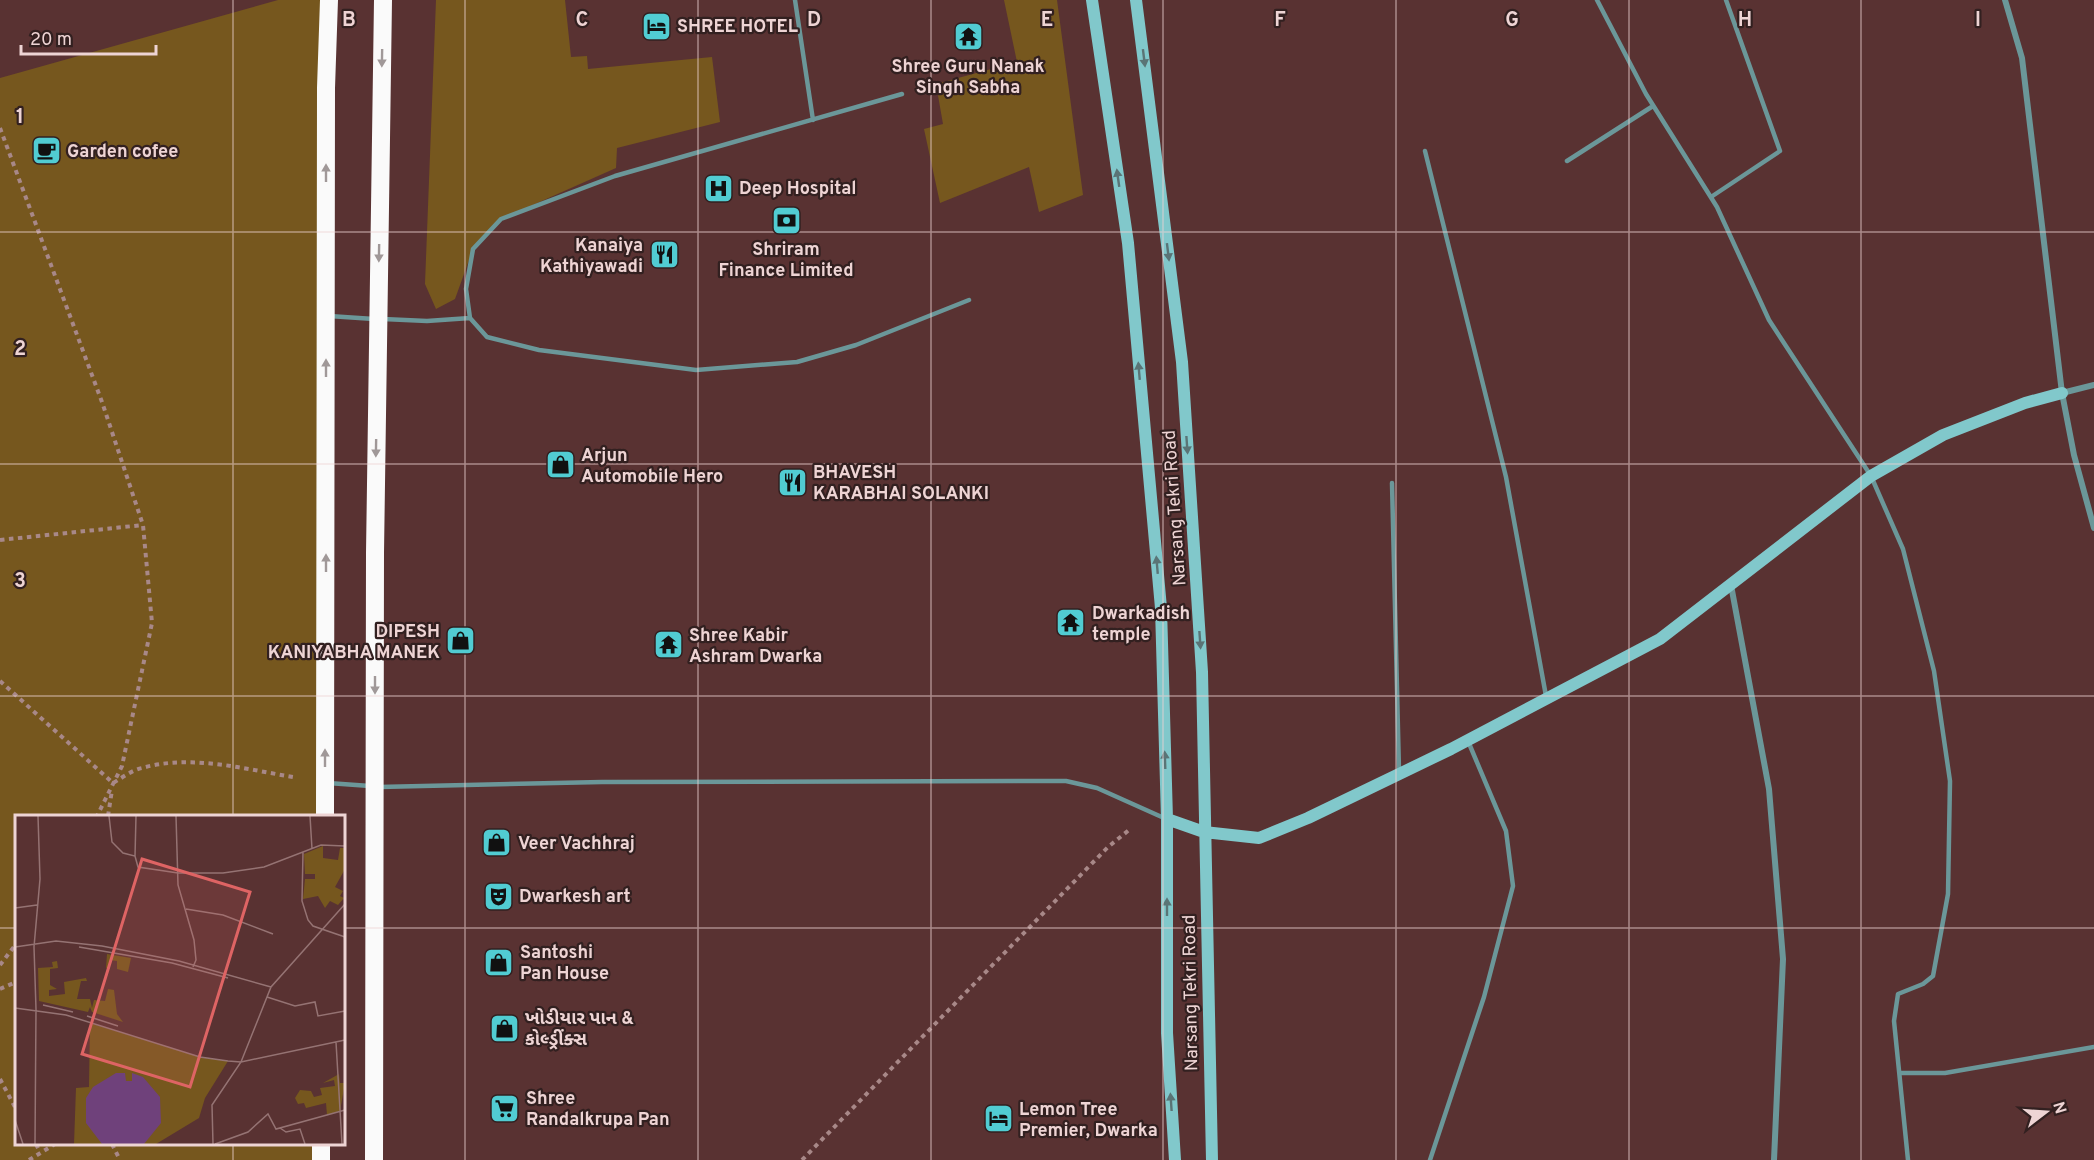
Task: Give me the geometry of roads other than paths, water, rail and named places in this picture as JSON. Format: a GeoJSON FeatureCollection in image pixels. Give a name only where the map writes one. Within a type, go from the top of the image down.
{"type":"FeatureCollection","features":[{"type":"Feature","properties":{"kind":"highway"},"geometry":{"type":"LineString","coordinates":[[325,815],[326,88],[329,0]]}},
{"type":"Feature","properties":{"kind":"highway"},"geometry":{"type":"LineString","coordinates":[[374,1160],[378,319],[383,0]]}},
{"type":"Feature","properties":{"kind":"street","name":"Narsang Tekri Road"},"geometry":{"type":"LineString","coordinates":[[1092,0],[1128,243],[1161,608],[1167,819],[1167,1033],[1175,1160]]}},
{"type":"Feature","properties":{"kind":"street","name":"Narsang Tekri Road"},"geometry":{"type":"LineString","coordinates":[[1136,0],[1182,362],[1202,672],[1212,1160]]}},
{"type":"Feature","properties":{"kind":"street"},"geometry":{"type":"LineString","coordinates":[[2005,0],[2022,58],[2062,393],[2074,455],[2094,528]]}},
{"type":"Feature","properties":{"kind":"street"},"geometry":{"type":"LineString","coordinates":[[1167,819],[1204,832],[1258,838],[1308,818],[1468,741],[1660,639],[1871,476],[1943,435],[2025,403],[2094,385]]}},
{"type":"Feature","properties":{"kind":"street"},"geometry":{"type":"LineString","coordinates":[[1731,584],[1769,789],[1783,959],[1774,1160]]}},
{"type":"Feature","properties":{"kind":"lane"},"geometry":{"type":"LineString","coordinates":[[795,0],[813,120]]}},
{"type":"Feature","properties":{"kind":"lane"},"geometry":{"type":"LineString","coordinates":[[1597,0],[1653,106],[1711,197],[1769,320],[1871,476],[1903,549],[1929,649],[1950,781],[1948,894],[1933,976],[1923,984],[1898,994],[1894,1021],[1908,1160]]}},
{"type":"Feature","properties":{"kind":"lane"},"geometry":{"type":"LineString","coordinates":[[1711,197],[1780,151],[1726,0]]}},
{"type":"Feature","properties":{"kind":"lane"},"geometry":{"type":"LineString","coordinates":[[902,94],[615,176],[501,219],[473,249],[466,289],[470,318],[487,337],[539,350],[696,370],[796,362],[856,345],[969,300]]}},
{"type":"Feature","properties":{"kind":"lane"},"geometry":{"type":"LineString","coordinates":[[1567,161],[1653,106]]}},
{"type":"Feature","properties":{"kind":"lane"},"geometry":{"type":"LineString","coordinates":[[1425,151],[1506,477],[1546,699]]}},
{"type":"Feature","properties":{"kind":"lane"},"geometry":{"type":"LineString","coordinates":[[326,316],[427,321],[470,318]]}},
{"type":"Feature","properties":{"kind":"lane"},"geometry":{"type":"LineString","coordinates":[[1392,483],[1400,774]]}},
{"type":"Feature","properties":{"kind":"lane"},"geometry":{"type":"LineString","coordinates":[[1430,1160],[1484,996],[1513,886],[1506,831],[1468,741]]}},
{"type":"Feature","properties":{"kind":"lane"},"geometry":{"type":"LineString","coordinates":[[325,783],[375,787],[602,782],[1066,781],[1097,788],[1167,819]]}},
{"type":"Feature","properties":{"kind":"lane"},"geometry":{"type":"LineString","coordinates":[[1900,1073],[1945,1073],[2094,1047]]}},
{"type":"Feature","properties":{"kind":"place","name":"SHREE HOTEL"},"geometry":{"type":"Point","coordinates":[656,26]}},
{"type":"Feature","properties":{"kind":"place","name":"Shree Guru Nanak Singh Sabha"},"geometry":{"type":"Point","coordinates":[968,37]}},
{"type":"Feature","properties":{"kind":"place","name":"Garden cofee"},"geometry":{"type":"Point","coordinates":[46,151]}},
{"type":"Feature","properties":{"kind":"place","name":"Deep Hospital"},"geometry":{"type":"Point","coordinates":[718,188]}},
{"type":"Feature","properties":{"kind":"place","name":"Shriram Finance Limited"},"geometry":{"type":"Point","coordinates":[786,220]}},
{"type":"Feature","properties":{"kind":"place","name":"Kanaiya Kathiyawadi"},"geometry":{"type":"Point","coordinates":[664,255]}},
{"type":"Feature","properties":{"kind":"place","name":"Arjun Automobile Hero"},"geometry":{"type":"Point","coordinates":[560,465]}},
{"type":"Feature","properties":{"kind":"place","name":"BHAVESH KARABHAI SOLANKI"},"geometry":{"type":"Point","coordinates":[792,482]}},
{"type":"Feature","properties":{"kind":"place","name":"Dwarkadish temple"},"geometry":{"type":"Point","coordinates":[1071,623]}},
{"type":"Feature","properties":{"kind":"place","name":"DIPESH KANIYABHA MANEK"},"geometry":{"type":"Point","coordinates":[461,641]}},
{"type":"Feature","properties":{"kind":"place","name":"Shree Kabir Ashram Dwarka"},"geometry":{"type":"Point","coordinates":[668,645]}},
{"type":"Feature","properties":{"kind":"place","name":"Veer Vachhraj"},"geometry":{"type":"Point","coordinates":[497,843]}},
{"type":"Feature","properties":{"kind":"place","name":"Dwarkesh art"},"geometry":{"type":"Point","coordinates":[498,896]}},
{"type":"Feature","properties":{"kind":"place","name":"Santoshi Pan House"},"geometry":{"type":"Point","coordinates":[499,962]}},
{"type":"Feature","properties":{"kind":"place","name":"ખોડીયાર પાન & કોલ્ડ્રીંક્સ"},"geometry":{"type":"Point","coordinates":[504,1028]}},
{"type":"Feature","properties":{"kind":"place","name":"Shree Randalkrupa Pan"},"geometry":{"type":"Point","coordinates":[505,1108]}},
{"type":"Feature","properties":{"kind":"place","name":"Lemon Tree Premier, Dwarka"},"geometry":{"type":"Point","coordinates":[998,1119]}}]}
